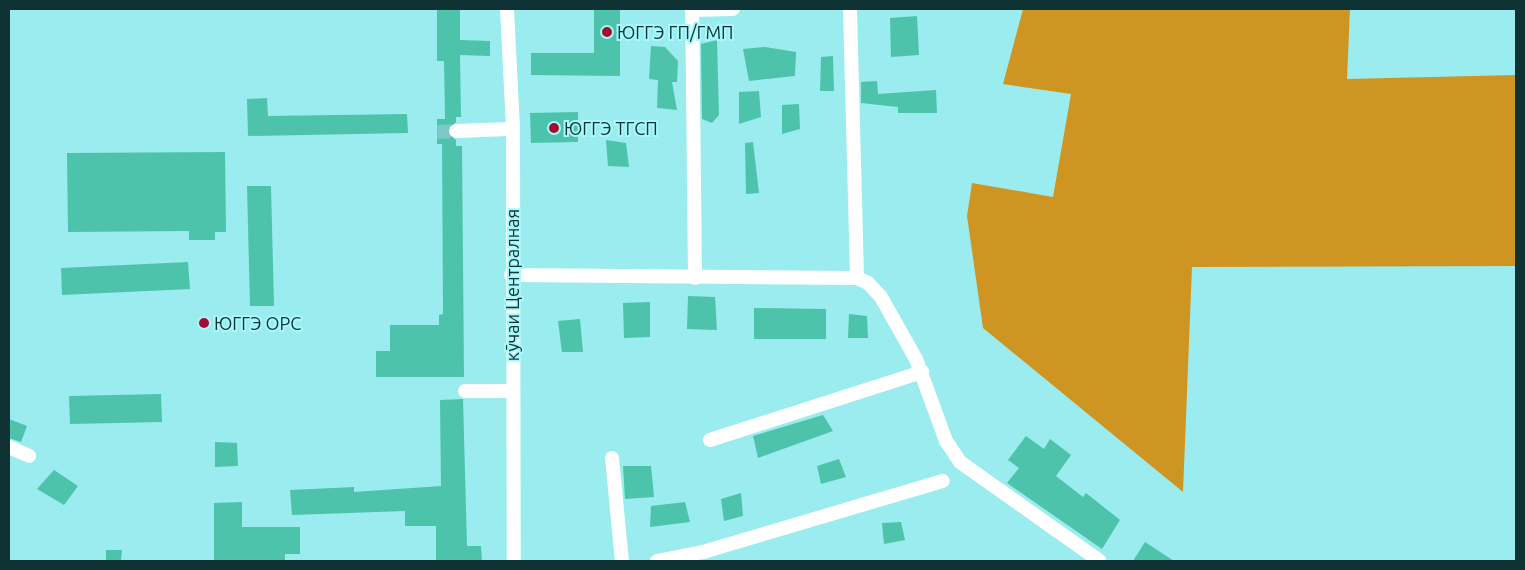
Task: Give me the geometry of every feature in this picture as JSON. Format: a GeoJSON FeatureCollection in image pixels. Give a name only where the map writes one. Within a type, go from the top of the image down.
{"type":"FeatureCollection","features":[{"type":"Feature","properties":{"kind":"street","name":"кӯчаи Централная"},"geometry":{"type":"LineString","coordinates":[[507,9],[513,129],[512,391],[514,561]]}},
{"type":"Feature","properties":{"kind":"street"},"geometry":{"type":"LineString","coordinates":[[695,278],[692,10],[733,9]]}},
{"type":"Feature","properties":{"kind":"street"},"geometry":{"type":"LineString","coordinates":[[850,9],[858,278]]}},
{"type":"Feature","properties":{"kind":"street"},"geometry":{"type":"LineString","coordinates":[[456,131],[513,129]]}},
{"type":"Feature","properties":{"kind":"street"},"geometry":{"type":"LineString","coordinates":[[512,276],[858,278],[881,298],[922,372],[941,420],[946,441],[960,462],[1100,561]]}},
{"type":"Feature","properties":{"kind":"street"},"geometry":{"type":"LineString","coordinates":[[710,440],[922,372]]}},
{"type":"Feature","properties":{"kind":"street"},"geometry":{"type":"LineString","coordinates":[[465,390],[512,391]]}},
{"type":"Feature","properties":{"kind":"street"},"geometry":{"type":"LineString","coordinates":[[9,447],[29,456]]}},
{"type":"Feature","properties":{"kind":"street"},"geometry":{"type":"LineString","coordinates":[[612,458],[622,561]]}},
{"type":"Feature","properties":{"kind":"street"},"geometry":{"type":"LineString","coordinates":[[657,561],[703,552],[943,481]]}},
{"type":"Feature","properties":{"kind":"shaded area"},"geometry":{"type":"Polygon","coordinates":[[[1023,9],[1350,9],[1347,79],[1516,75],[1516,266],[1192,267],[1183,492],[983,328],[967,216],[972,183],[1053,197],[1071,94],[1003,84],[1023,9]]]}},
{"type":"Feature","properties":{"kind":"building"},"geometry":{"type":"Polygon","coordinates":[[[437,9],[460,9],[460,40],[490,41],[490,56],[460,55],[461,117],[456,117],[456,122],[447,131],[456,140],[456,146],[462,146],[464,377],[376,377],[376,351],[390,351],[390,325],[439,325],[439,315],[443,314],[442,144],[437,144],[437,119],[445,119],[444,61],[437,61],[437,9]]]}},
{"type":"Feature","properties":{"kind":"building","name":"ЮГГЭ ГП/ГМП"},"geometry":{"type":"Polygon","coordinates":[[[594,9],[620,9],[620,76],[531,75],[531,53],[594,53],[594,9]]]}},
{"type":"Feature","properties":{"kind":"building"},"geometry":{"type":"Polygon","coordinates":[[[917,16],[919,55],[891,57],[890,18],[917,16]]]}},
{"type":"Feature","properties":{"kind":"building"},"geometry":{"type":"Polygon","coordinates":[[[717,40],[719,115],[712,123],[702,119],[701,44],[717,40]]]}},
{"type":"Feature","properties":{"kind":"building"},"geometry":{"type":"Polygon","coordinates":[[[651,46],[665,47],[678,61],[677,82],[672,82],[677,110],[657,108],[658,80],[649,79],[651,46]]]}},
{"type":"Feature","properties":{"kind":"building"},"geometry":{"type":"Polygon","coordinates":[[[765,47],[796,52],[795,76],[749,81],[743,49],[765,47]]]}},
{"type":"Feature","properties":{"kind":"building"},"geometry":{"type":"Polygon","coordinates":[[[833,56],[834,91],[820,91],[821,57],[833,56]]]}},
{"type":"Feature","properties":{"kind":"building"},"geometry":{"type":"Polygon","coordinates":[[[877,81],[878,94],[936,90],[937,113],[898,113],[898,107],[861,103],[861,82],[877,81]]]}},
{"type":"Feature","properties":{"kind":"building"},"geometry":{"type":"Polygon","coordinates":[[[759,91],[761,117],[739,124],[739,92],[759,91]]]}},
{"type":"Feature","properties":{"kind":"building"},"geometry":{"type":"Polygon","coordinates":[[[267,98],[268,116],[407,114],[408,133],[248,136],[247,99],[267,98]]]}},
{"type":"Feature","properties":{"kind":"building"},"geometry":{"type":"Polygon","coordinates":[[[799,104],[800,129],[782,134],[782,105],[799,104]]]}},
{"type":"Feature","properties":{"kind":"building","name":"ЮГГЭ ТГСП"},"geometry":{"type":"Polygon","coordinates":[[[578,112],[578,142],[531,143],[530,113],[578,112]]]}},
{"type":"Feature","properties":{"kind":"building"},"geometry":{"type":"Polygon","coordinates":[[[606,140],[626,143],[629,167],[608,166],[606,140]]]}},
{"type":"Feature","properties":{"kind":"building"},"geometry":{"type":"Polygon","coordinates":[[[753,142],[759,193],[746,194],[745,143],[753,142]]]}},
{"type":"Feature","properties":{"kind":"building"},"geometry":{"type":"Polygon","coordinates":[[[225,152],[226,232],[215,232],[215,240],[189,240],[189,231],[68,232],[67,153],[225,152]]]}},
{"type":"Feature","properties":{"kind":"building"},"geometry":{"type":"Polygon","coordinates":[[[247,186],[271,186],[274,306],[250,306],[247,186]]]}},
{"type":"Feature","properties":{"kind":"building"},"geometry":{"type":"Polygon","coordinates":[[[188,262],[190,289],[62,295],[61,268],[188,262]]]}},
{"type":"Feature","properties":{"kind":"building"},"geometry":{"type":"Polygon","coordinates":[[[688,296],[715,297],[717,330],[687,329],[688,296]]]}},
{"type":"Feature","properties":{"kind":"building"},"geometry":{"type":"Polygon","coordinates":[[[650,302],[650,337],[624,338],[623,303],[650,302]]]}},
{"type":"Feature","properties":{"kind":"building"},"geometry":{"type":"Polygon","coordinates":[[[754,308],[826,309],[826,339],[754,339],[754,308]]]}},
{"type":"Feature","properties":{"kind":"building"},"geometry":{"type":"Polygon","coordinates":[[[849,314],[867,316],[868,338],[848,338],[849,314]]]}},
{"type":"Feature","properties":{"kind":"building"},"geometry":{"type":"Polygon","coordinates":[[[580,319],[583,352],[562,352],[558,321],[580,319]]]}},
{"type":"Feature","properties":{"kind":"building"},"geometry":{"type":"Polygon","coordinates":[[[161,394],[162,422],[70,424],[69,396],[161,394]]]}},
{"type":"Feature","properties":{"kind":"building"},"geometry":{"type":"Polygon","coordinates":[[[463,399],[467,546],[481,546],[482,561],[436,561],[436,526],[405,526],[405,511],[292,515],[290,490],[354,487],[354,492],[441,486],[440,400],[463,399]]]}},
{"type":"Feature","properties":{"kind":"building"},"geometry":{"type":"Polygon","coordinates":[[[823,415],[833,431],[758,458],[753,436],[823,415]]]}},
{"type":"Feature","properties":{"kind":"building"},"geometry":{"type":"Polygon","coordinates":[[[9,419],[27,426],[21,442],[9,438],[9,419]]]}},
{"type":"Feature","properties":{"kind":"building"},"geometry":{"type":"Polygon","coordinates":[[[1026,436],[1044,449],[1050,439],[1071,455],[1056,476],[1083,497],[1086,493],[1120,520],[1102,549],[1007,483],[1019,468],[1008,460],[1026,436]]]}},
{"type":"Feature","properties":{"kind":"building"},"geometry":{"type":"Polygon","coordinates":[[[215,442],[237,443],[238,466],[215,467],[215,442]]]}},
{"type":"Feature","properties":{"kind":"building"},"geometry":{"type":"Polygon","coordinates":[[[839,459],[846,477],[821,484],[817,466],[839,459]]]}},
{"type":"Feature","properties":{"kind":"building"},"geometry":{"type":"Polygon","coordinates":[[[623,466],[651,466],[654,497],[625,499],[623,466]]]}},
{"type":"Feature","properties":{"kind":"building"},"geometry":{"type":"Polygon","coordinates":[[[54,470],[78,486],[64,505],[37,489],[54,470]]]}},
{"type":"Feature","properties":{"kind":"building"},"geometry":{"type":"Polygon","coordinates":[[[741,493],[743,516],[724,521],[721,499],[741,493]]]}},
{"type":"Feature","properties":{"kind":"building"},"geometry":{"type":"Polygon","coordinates":[[[242,502],[242,527],[300,527],[300,554],[285,554],[285,561],[214,561],[214,503],[242,502]]]}},
{"type":"Feature","properties":{"kind":"building"},"geometry":{"type":"Polygon","coordinates":[[[685,502],[690,522],[650,527],[651,506],[685,502]]]}},
{"type":"Feature","properties":{"kind":"building"},"geometry":{"type":"Polygon","coordinates":[[[901,522],[905,540],[884,544],[882,523],[901,522]]]}},
{"type":"Feature","properties":{"kind":"building"},"geometry":{"type":"Polygon","coordinates":[[[1145,542],[1174,561],[1133,561],[1145,542]]]}},
{"type":"Feature","properties":{"kind":"building"},"geometry":{"type":"Polygon","coordinates":[[[106,550],[122,550],[121,561],[106,561],[106,550]]]}},
{"type":"Feature","properties":{"kind":"tunnel"},"geometry":{"type":"LineString","coordinates":[[437,132],[456,131]]}},
{"type":"Feature","properties":{"kind":"place","name":"ЮГГЭ ГП/ГМП"},"geometry":{"type":"Point","coordinates":[607,32]}},
{"type":"Feature","properties":{"kind":"place","name":"ЮГГЭ ТГСП"},"geometry":{"type":"Point","coordinates":[554,128]}},
{"type":"Feature","properties":{"kind":"place","name":"ЮГГЭ ОРС"},"geometry":{"type":"Point","coordinates":[204,323]}}]}
